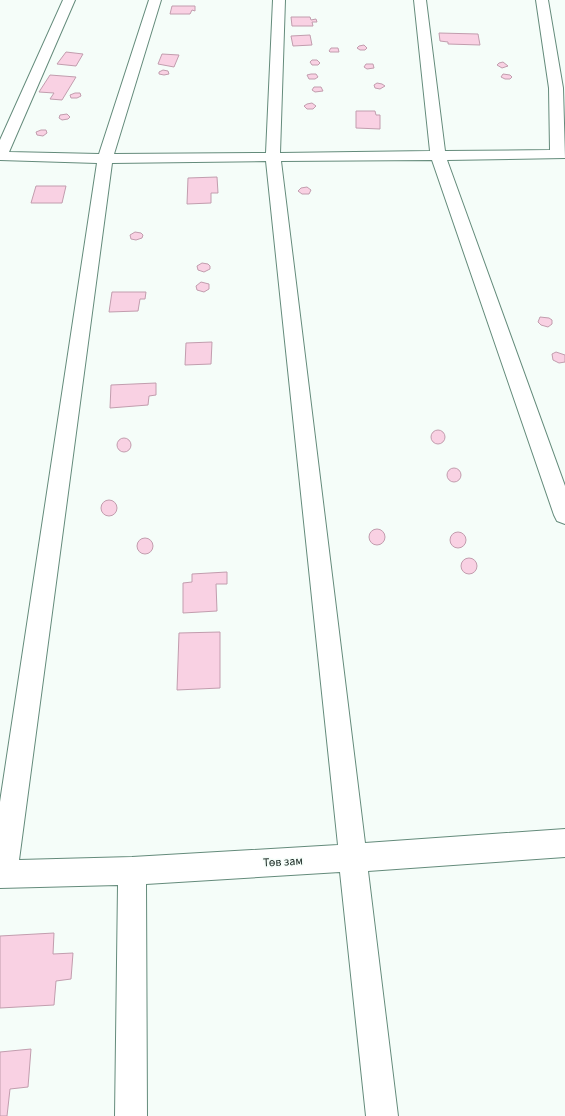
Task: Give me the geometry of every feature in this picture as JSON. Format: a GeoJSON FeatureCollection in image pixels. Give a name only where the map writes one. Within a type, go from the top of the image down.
{"type":"FeatureCollection","features":[{"type":"Feature","properties":{"kind":"street"},"geometry":{"type":"LineString","coordinates":[[69,0],[0,156],[104,159],[561,154],[556,88],[542,0]]}},
{"type":"Feature","properties":{"kind":"street"},"geometry":{"type":"LineString","coordinates":[[2,874],[104,159],[155,0]]}},
{"type":"Feature","properties":{"kind":"street"},"geometry":{"type":"LineString","coordinates":[[279,0],[273,158],[382,1116]]}},
{"type":"Feature","properties":{"kind":"street"},"geometry":{"type":"LineString","coordinates":[[420,0],[438,156],[565,516]]}},
{"type":"Feature","properties":{"kind":"street","name":"Төв зам"},"geometry":{"type":"LineString","coordinates":[[2,874],[132,871],[352,858],[565,843]]}},
{"type":"Feature","properties":{"kind":"street"},"geometry":{"type":"LineString","coordinates":[[131,1116],[132,871]]}},
{"type":"Feature","properties":{"kind":"building"},"geometry":{"type":"Polygon","coordinates":[[[172,6],[195,6],[195,11],[192,10],[190,14],[170,14],[172,6]]]}},
{"type":"Feature","properties":{"kind":"building"},"geometry":{"type":"Polygon","coordinates":[[[291,17],[310,17],[311,20],[316,19],[317,22],[312,22],[313,26],[292,26],[291,17]]]}},
{"type":"Feature","properties":{"kind":"building"},"geometry":{"type":"Polygon","coordinates":[[[439,33],[478,34],[480,45],[448,44],[448,42],[440,41],[439,33]]]}},
{"type":"Feature","properties":{"kind":"building"},"geometry":{"type":"Polygon","coordinates":[[[310,35],[312,45],[293,46],[291,36],[310,35]]]}},
{"type":"Feature","properties":{"kind":"building"},"geometry":{"type":"Polygon","coordinates":[[[364,45],[367,48],[365,50],[360,50],[357,48],[359,46],[364,45]]]}},
{"type":"Feature","properties":{"kind":"building"},"geometry":{"type":"Polygon","coordinates":[[[331,48],[338,48],[339,52],[330,52],[329,51],[331,48]]]}},
{"type":"Feature","properties":{"kind":"building"},"geometry":{"type":"Polygon","coordinates":[[[66,52],[83,54],[76,66],[57,64],[66,52]]]}},
{"type":"Feature","properties":{"kind":"building"},"geometry":{"type":"Polygon","coordinates":[[[162,54],[179,55],[174,67],[158,64],[162,54]]]}},
{"type":"Feature","properties":{"kind":"building"},"geometry":{"type":"Polygon","coordinates":[[[312,60],[317,60],[320,63],[318,65],[312,65],[310,62],[312,60]]]}},
{"type":"Feature","properties":{"kind":"building"},"geometry":{"type":"Polygon","coordinates":[[[503,62],[508,66],[502,68],[497,65],[499,63],[503,62]]]}},
{"type":"Feature","properties":{"kind":"building"},"geometry":{"type":"Polygon","coordinates":[[[366,64],[373,64],[374,68],[367,69],[364,67],[366,64]]]}},
{"type":"Feature","properties":{"kind":"building"},"geometry":{"type":"Polygon","coordinates":[[[163,70],[168,71],[169,74],[159,74],[159,72],[163,70]]]}},
{"type":"Feature","properties":{"kind":"building"},"geometry":{"type":"Polygon","coordinates":[[[316,74],[318,77],[315,79],[309,79],[307,75],[316,74]]]}},
{"type":"Feature","properties":{"kind":"building"},"geometry":{"type":"Polygon","coordinates":[[[503,74],[510,75],[512,77],[510,79],[505,79],[501,77],[503,74]]]}},
{"type":"Feature","properties":{"kind":"building"},"geometry":{"type":"Polygon","coordinates":[[[50,75],[76,77],[62,100],[50,99],[54,93],[39,92],[50,75]]]}},
{"type":"Feature","properties":{"kind":"building"},"geometry":{"type":"Polygon","coordinates":[[[377,83],[385,86],[380,89],[375,88],[374,85],[377,83]]]}},
{"type":"Feature","properties":{"kind":"building"},"geometry":{"type":"Polygon","coordinates":[[[314,87],[321,87],[323,91],[315,92],[312,90],[314,87]]]}},
{"type":"Feature","properties":{"kind":"building"},"geometry":{"type":"Polygon","coordinates":[[[80,93],[81,96],[71,98],[70,95],[80,93]]]}},
{"type":"Feature","properties":{"kind":"building"},"geometry":{"type":"Polygon","coordinates":[[[312,103],[316,106],[313,109],[307,109],[304,106],[307,104],[312,103]]]}},
{"type":"Feature","properties":{"kind":"building"},"geometry":{"type":"Polygon","coordinates":[[[356,111],[375,111],[376,115],[380,115],[380,129],[356,128],[356,111]]]}},
{"type":"Feature","properties":{"kind":"building"},"geometry":{"type":"Polygon","coordinates":[[[67,114],[70,117],[68,119],[62,120],[59,118],[60,115],[67,114]]]}},
{"type":"Feature","properties":{"kind":"building"},"geometry":{"type":"Polygon","coordinates":[[[46,130],[47,133],[43,136],[37,135],[36,132],[46,130]]]}},
{"type":"Feature","properties":{"kind":"building"},"geometry":{"type":"Polygon","coordinates":[[[217,177],[218,193],[211,193],[211,203],[187,204],[188,178],[217,177]]]}},
{"type":"Feature","properties":{"kind":"building"},"geometry":{"type":"Polygon","coordinates":[[[36,186],[66,186],[62,203],[31,203],[36,186]]]}},
{"type":"Feature","properties":{"kind":"building"},"geometry":{"type":"Polygon","coordinates":[[[307,187],[311,190],[309,194],[302,194],[298,191],[301,188],[307,187]]]}},
{"type":"Feature","properties":{"kind":"building"},"geometry":{"type":"Polygon","coordinates":[[[135,232],[141,233],[143,235],[142,238],[136,240],[131,239],[130,235],[135,232]]]}},
{"type":"Feature","properties":{"kind":"building"},"geometry":{"type":"Polygon","coordinates":[[[202,263],[208,264],[210,269],[204,272],[198,270],[197,266],[202,263]]]}},
{"type":"Feature","properties":{"kind":"building"},"geometry":{"type":"Polygon","coordinates":[[[201,282],[209,284],[209,289],[204,292],[197,290],[196,286],[201,282]]]}},
{"type":"Feature","properties":{"kind":"building"},"geometry":{"type":"Polygon","coordinates":[[[112,292],[146,292],[145,299],[140,299],[138,311],[109,312],[112,292]]]}},
{"type":"Feature","properties":{"kind":"building"},"geometry":{"type":"Polygon","coordinates":[[[540,317],[549,318],[552,320],[552,324],[548,327],[541,325],[538,322],[540,317]]]}},
{"type":"Feature","properties":{"kind":"building"},"geometry":{"type":"Polygon","coordinates":[[[212,342],[211,364],[185,365],[186,343],[212,342]]]}},
{"type":"Feature","properties":{"kind":"building"},"geometry":{"type":"Polygon","coordinates":[[[556,352],[565,355],[565,362],[559,363],[553,360],[552,354],[556,352]]]}},
{"type":"Feature","properties":{"kind":"building"},"geometry":{"type":"Polygon","coordinates":[[[156,383],[156,395],[149,396],[148,405],[110,408],[111,385],[156,383]]]}},
{"type":"Feature","properties":{"kind":"building"},"geometry":{"type":"Polygon","coordinates":[[[435,430],[441,430],[445,434],[445,440],[441,444],[435,444],[431,440],[431,434],[435,430]]]}},
{"type":"Feature","properties":{"kind":"building"},"geometry":{"type":"Polygon","coordinates":[[[121,438],[127,438],[131,442],[131,448],[127,452],[121,452],[117,448],[117,442],[121,438]]]}},
{"type":"Feature","properties":{"kind":"building"},"geometry":{"type":"Polygon","coordinates":[[[451,468],[457,468],[461,472],[461,478],[457,482],[451,482],[447,478],[447,472],[451,468]]]}},
{"type":"Feature","properties":{"kind":"building"},"geometry":{"type":"Polygon","coordinates":[[[109,500],[115,502],[117,508],[115,514],[109,516],[103,514],[101,508],[103,502],[109,500]]]}},
{"type":"Feature","properties":{"kind":"building"},"geometry":{"type":"Polygon","coordinates":[[[374,529],[380,529],[385,534],[383,543],[380,545],[374,545],[369,540],[369,534],[374,529]]]}},
{"type":"Feature","properties":{"kind":"building"},"geometry":{"type":"Polygon","coordinates":[[[455,532],[461,532],[466,537],[464,546],[461,548],[455,548],[450,543],[450,537],[455,532]]]}},
{"type":"Feature","properties":{"kind":"building"},"geometry":{"type":"Polygon","coordinates":[[[142,538],[148,538],[153,543],[151,552],[148,554],[142,554],[137,549],[137,543],[142,538]]]}},
{"type":"Feature","properties":{"kind":"building"},"geometry":{"type":"Polygon","coordinates":[[[466,558],[472,558],[477,563],[475,572],[472,574],[466,574],[461,569],[461,563],[466,558]]]}},
{"type":"Feature","properties":{"kind":"building"},"geometry":{"type":"Polygon","coordinates":[[[227,572],[227,584],[216,584],[217,611],[183,613],[183,583],[192,582],[192,574],[227,572]]]}},
{"type":"Feature","properties":{"kind":"building"},"geometry":{"type":"Polygon","coordinates":[[[220,632],[220,688],[177,690],[179,633],[220,632]]]}},
{"type":"Feature","properties":{"kind":"building"},"geometry":{"type":"Polygon","coordinates":[[[54,933],[53,954],[73,953],[71,979],[56,981],[54,1005],[0,1008],[0,936],[54,933]]]}},
{"type":"Feature","properties":{"kind":"building"},"geometry":{"type":"Polygon","coordinates":[[[31,1049],[28,1087],[10,1089],[7,1116],[0,1116],[0,1052],[31,1049]]]}}]}
